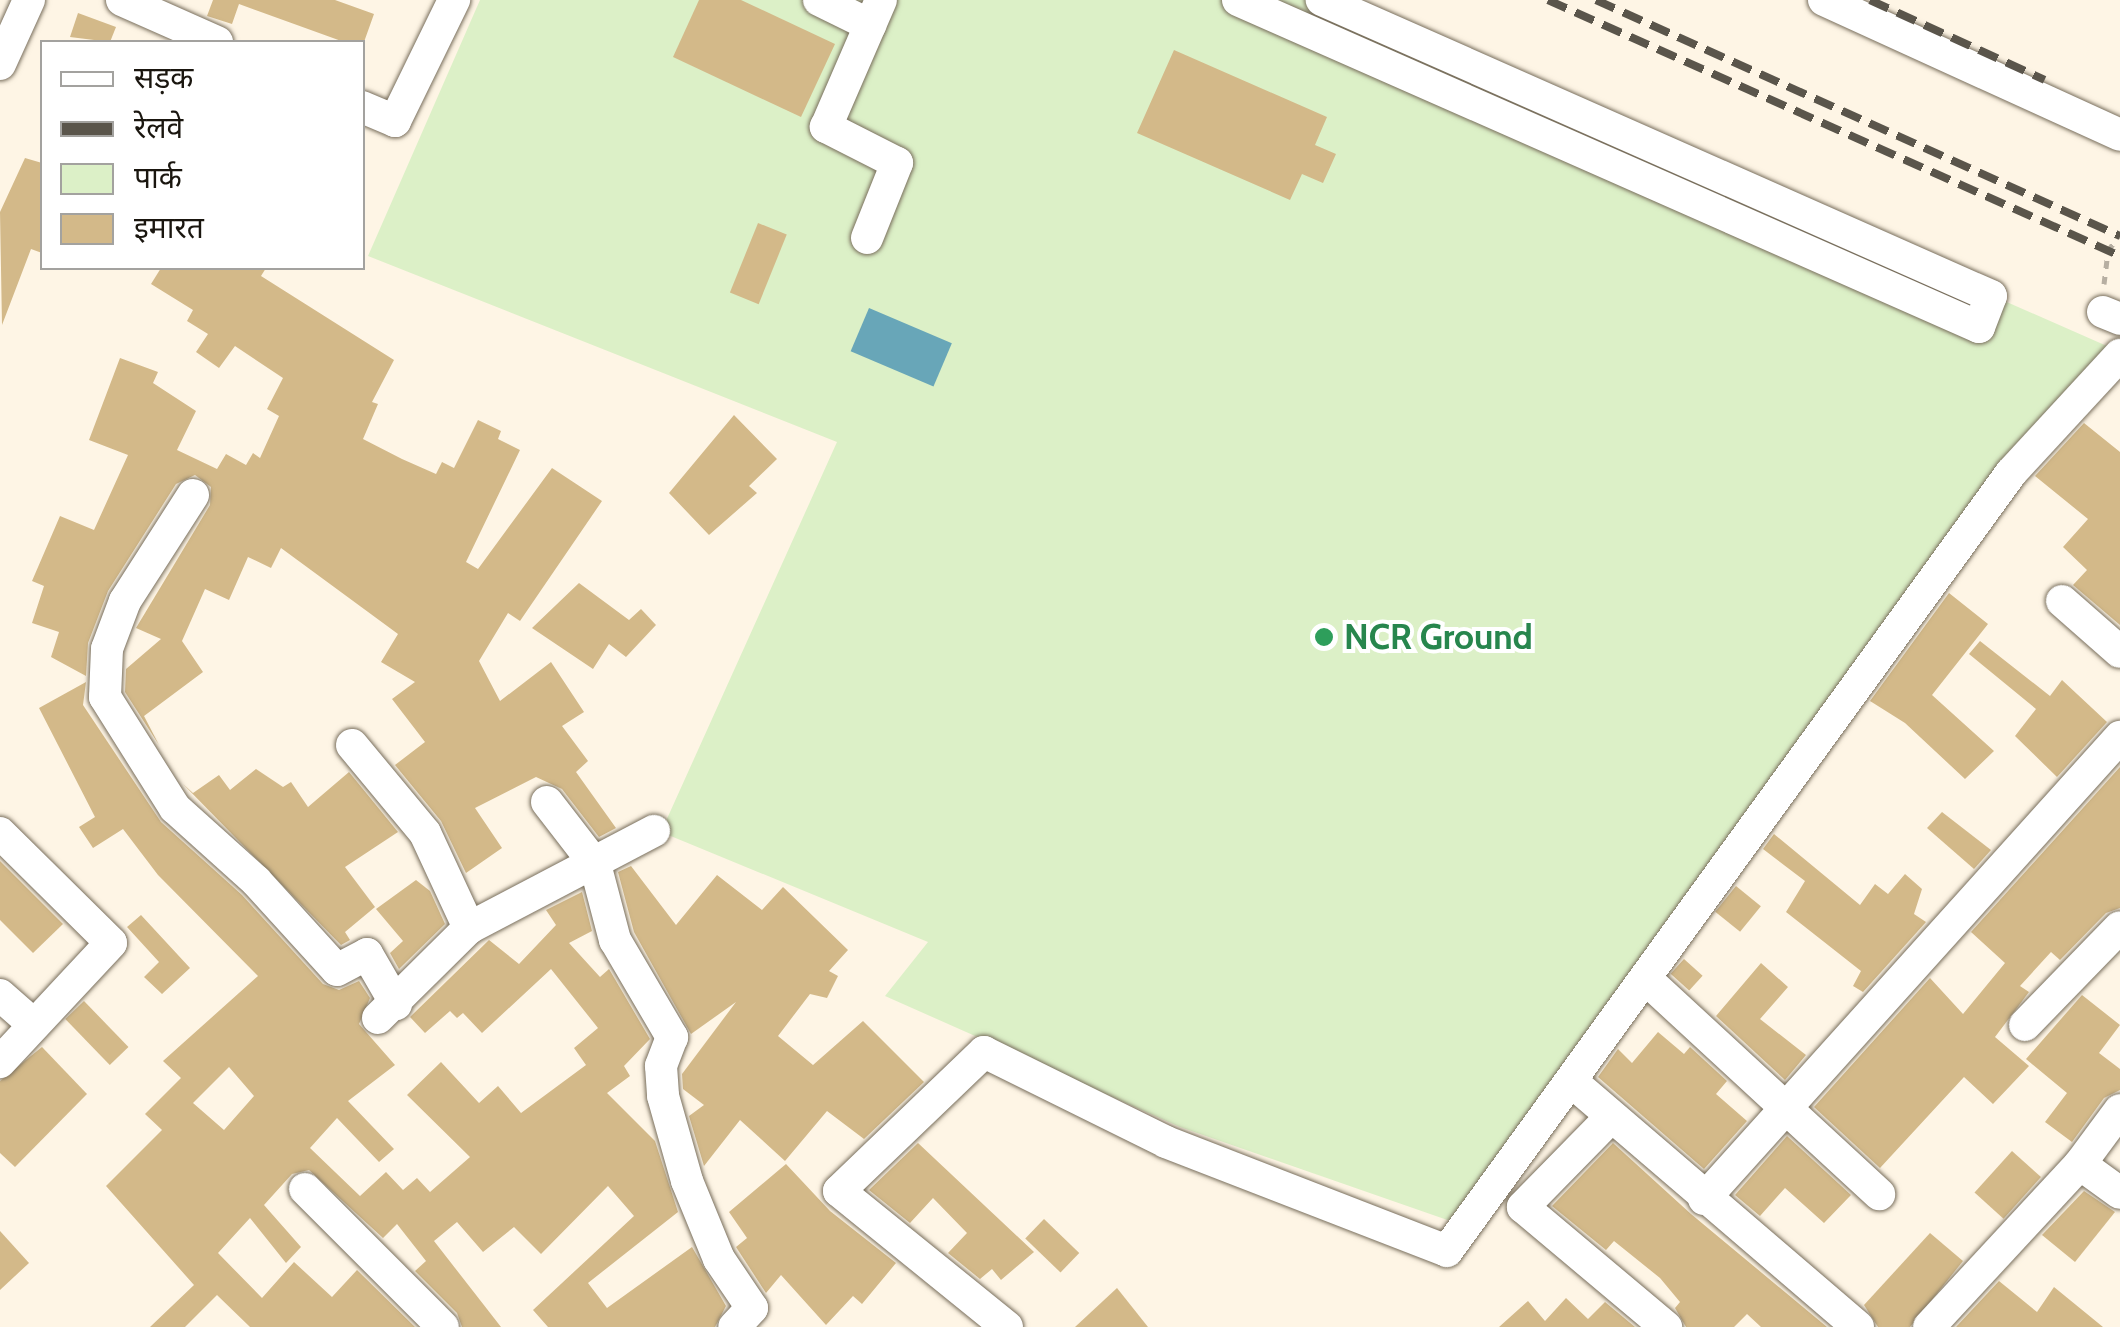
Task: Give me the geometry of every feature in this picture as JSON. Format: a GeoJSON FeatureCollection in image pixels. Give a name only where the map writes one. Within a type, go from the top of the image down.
{"type":"FeatureCollection","features":[{"type":"Feature","properties":{"kind":"street"},"geometry":{"type":"LineString","coordinates":[[0,64],[30,0]]}},
{"type":"Feature","properties":{"kind":"street"},"geometry":{"type":"LineString","coordinates":[[122,0],[212,40]]}},
{"type":"Feature","properties":{"kind":"street"},"geometry":{"type":"LineString","coordinates":[[365,108],[394,121],[454,0]]}},
{"type":"Feature","properties":{"kind":"street"},"geometry":{"type":"LineString","coordinates":[[819,0],[876,12],[826,127],[897,163],[868,238]]}},
{"type":"Feature","properties":{"kind":"street"},"geometry":{"type":"LineString","coordinates":[[1238,0],[1979,327],[1991,296],[1322,0]]}},
{"type":"Feature","properties":{"kind":"street"},"geometry":{"type":"LineString","coordinates":[[1824,0],[2120,135]]}},
{"type":"Feature","properties":{"kind":"street"},"geometry":{"type":"LineString","coordinates":[[1007,1327],[839,1191],[984,1052],[1166,1142],[1447,1251],[2011,473],[2120,355]]}},
{"type":"Feature","properties":{"kind":"street"},"geometry":{"type":"LineString","coordinates":[[193,496],[124,602],[108,649],[105,697],[174,808],[256,881],[337,970],[367,954],[387,1011],[469,928],[654,831]]}},
{"type":"Feature","properties":{"kind":"street"},"geometry":{"type":"LineString","coordinates":[[2062,601],[2120,652]]}},
{"type":"Feature","properties":{"kind":"street"},"geometry":{"type":"LineString","coordinates":[[1704,1199],[1783,1106],[2120,737]]}},
{"type":"Feature","properties":{"kind":"street"},"geometry":{"type":"LineString","coordinates":[[352,745],[425,833],[469,928]]}},
{"type":"Feature","properties":{"kind":"street"},"geometry":{"type":"LineString","coordinates":[[547,802],[595,864],[616,940],[672,1037],[662,1066],[664,1096],[687,1181],[719,1259],[752,1308],[734,1327]]}},
{"type":"Feature","properties":{"kind":"street"},"geometry":{"type":"LineString","coordinates":[[0,833],[110,943],[0,1062]]}},
{"type":"Feature","properties":{"kind":"street"},"geometry":{"type":"LineString","coordinates":[[2025,1026],[2120,927]]}},
{"type":"Feature","properties":{"kind":"street"},"geometry":{"type":"LineString","coordinates":[[1647,980],[1879,1194]]}},
{"type":"Feature","properties":{"kind":"street"},"geometry":{"type":"LineString","coordinates":[[0,994],[34,1024]]}},
{"type":"Feature","properties":{"kind":"street"},"geometry":{"type":"LineString","coordinates":[[1571,1081],[1704,1199],[1858,1327]]}},
{"type":"Feature","properties":{"kind":"street"},"geometry":{"type":"LineString","coordinates":[[1928,1327],[2080,1164],[2120,1110]]}},
{"type":"Feature","properties":{"kind":"street"},"geometry":{"type":"LineString","coordinates":[[1611,1117],[1523,1207],[1666,1327]]}},
{"type":"Feature","properties":{"kind":"street"},"geometry":{"type":"LineString","coordinates":[[2080,1164],[2120,1193]]}},
{"type":"Feature","properties":{"kind":"street"},"geometry":{"type":"LineString","coordinates":[[306,1189],[443,1327]]}},
{"type":"Feature","properties":{"kind":"path"},"geometry":{"type":"LineString","coordinates":[[2112,316],[2104,267],[2120,234]]}},
{"type":"Feature","properties":{"kind":"green space","name":"NCR Ground"},"geometry":{"type":"Polygon","coordinates":[[[480,0],[1319,0],[2116,350],[1456,1223],[1180,1127],[885,996],[928,942],[661,832],[837,442],[368,256],[480,0]]]}},
{"type":"Feature","properties":{"kind":"water"},"geometry":{"type":"Polygon","coordinates":[[[869,308],[952,343],[933,386],[851,351],[869,308]]]}},
{"type":"Feature","properties":{"kind":"building"},"geometry":{"type":"Polygon","coordinates":[[[213,0],[335,0],[374,14],[365,40],[338,40],[239,4],[232,24],[207,16],[213,0]]]}},
{"type":"Feature","properties":{"kind":"building"},"geometry":{"type":"Polygon","coordinates":[[[699,0],[741,0],[835,44],[801,117],[673,57],[699,0]]]}},
{"type":"Feature","properties":{"kind":"building"},"geometry":{"type":"Polygon","coordinates":[[[78,13],[116,27],[111,40],[70,37],[78,13]]]}},
{"type":"Feature","properties":{"kind":"building"},"geometry":{"type":"Polygon","coordinates":[[[1174,50],[1327,117],[1315,145],[1336,154],[1323,183],[1302,174],[1290,200],[1137,133],[1174,50]]]}},
{"type":"Feature","properties":{"kind":"building"},"geometry":{"type":"Polygon","coordinates":[[[25,158],[40,162],[40,252],[31,249],[2,325],[0,212],[25,158]]]}},
{"type":"Feature","properties":{"kind":"building"},"geometry":{"type":"Polygon","coordinates":[[[758,223],[787,235],[759,304],[730,293],[758,223]]]}},
{"type":"Feature","properties":{"kind":"building"},"geometry":{"type":"Polygon","coordinates":[[[160,270],[265,270],[261,276],[394,360],[372,402],[378,404],[363,439],[436,474],[442,462],[454,468],[478,420],[501,431],[498,439],[520,450],[466,562],[478,569],[552,468],[602,501],[520,621],[508,613],[479,661],[500,701],[551,662],[584,712],[562,726],[588,761],[576,772],[616,828],[599,837],[562,789],[536,777],[475,808],[502,848],[466,873],[441,821],[395,765],[425,742],[392,699],[415,682],[381,662],[398,634],[281,548],[271,568],[248,557],[229,600],[205,589],[182,641],[203,672],[144,716],[159,745],[125,692],[126,669],[161,639],[136,628],[210,505],[211,487],[195,475],[176,484],[108,591],[88,643],[86,676],[51,657],[59,632],[32,623],[44,586],[32,581],[60,516],[94,530],[128,455],[89,440],[120,358],[158,372],[153,383],[196,411],[177,450],[217,469],[226,454],[246,465],[253,453],[260,458],[279,416],[267,409],[283,378],[235,346],[219,368],[196,352],[208,334],[187,321],[193,310],[151,284],[160,270]]]}},
{"type":"Feature","properties":{"kind":"building"},"geometry":{"type":"Polygon","coordinates":[[[734,415],[777,459],[749,486],[757,493],[709,535],[669,493],[734,415]]]}},
{"type":"Feature","properties":{"kind":"building"},"geometry":{"type":"Polygon","coordinates":[[[2084,423],[2120,452],[2120,625],[2073,585],[2087,570],[2063,547],[2088,519],[2035,476],[2084,423]]]}},
{"type":"Feature","properties":{"kind":"building"},"geometry":{"type":"Polygon","coordinates":[[[579,583],[629,620],[641,609],[656,625],[626,657],[609,644],[593,669],[532,628],[579,583]]]}},
{"type":"Feature","properties":{"kind":"building"},"geometry":{"type":"Polygon","coordinates":[[[1949,593],[1988,624],[1932,695],[1994,751],[1965,779],[1905,723],[1870,701],[1949,593]]]}},
{"type":"Feature","properties":{"kind":"building"},"geometry":{"type":"Polygon","coordinates":[[[1980,641],[2050,696],[2062,680],[2107,722],[2057,777],[2015,736],[2036,709],[1969,654],[1980,641]]]}},
{"type":"Feature","properties":{"kind":"building"},"geometry":{"type":"Polygon","coordinates":[[[86,682],[83,705],[161,822],[242,895],[323,984],[339,990],[359,981],[370,998],[359,1024],[395,1065],[348,1101],[394,1149],[379,1162],[337,1118],[310,1148],[360,1196],[386,1172],[403,1190],[417,1178],[430,1192],[470,1157],[407,1095],[441,1062],[479,1103],[498,1086],[521,1113],[586,1065],[574,1048],[598,1028],[551,969],[482,1033],[463,1013],[457,1018],[450,1011],[425,1033],[410,1017],[489,940],[519,964],[556,925],[546,910],[582,892],[592,931],[569,943],[600,977],[609,969],[650,1039],[624,1066],[630,1076],[607,1093],[655,1141],[678,1212],[588,1283],[607,1308],[692,1247],[726,1306],[715,1327],[548,1327],[533,1310],[634,1216],[608,1186],[541,1254],[514,1227],[483,1252],[457,1222],[434,1241],[501,1327],[462,1327],[457,1313],[415,1271],[426,1261],[397,1224],[383,1238],[309,1170],[292,1174],[264,1205],[301,1247],[286,1263],[250,1218],[218,1253],[262,1298],[294,1262],[332,1297],[357,1270],[415,1327],[250,1327],[217,1295],[185,1327],[150,1327],[194,1285],[106,1186],[162,1130],[145,1114],[181,1078],[163,1061],[258,976],[158,875],[123,829],[93,848],[79,827],[95,817],[39,708],[86,682]],[[229,1067],[193,1103],[224,1130],[254,1096],[229,1067]]]}},
{"type":"Feature","properties":{"kind":"building"},"geometry":{"type":"Polygon","coordinates":[[[2120,767],[2120,908],[2106,913],[2060,960],[2051,952],[2020,986],[2029,992],[1995,1037],[2029,1066],[1993,1104],[1964,1077],[1880,1168],[1814,1107],[1930,978],[1963,1014],[2005,963],[1971,932],[2120,767]]]}},
{"type":"Feature","properties":{"kind":"building"},"geometry":{"type":"Polygon","coordinates":[[[256,769],[283,787],[291,782],[308,807],[349,772],[398,832],[345,867],[375,907],[345,932],[350,940],[341,945],[183,784],[193,793],[219,775],[230,790],[256,769]]]}},
{"type":"Feature","properties":{"kind":"building"},"geometry":{"type":"Polygon","coordinates":[[[1942,812],[1991,850],[1974,869],[1927,828],[1942,812]]]}},
{"type":"Feature","properties":{"kind":"building"},"geometry":{"type":"Polygon","coordinates":[[[1774,834],[1860,905],[1875,884],[1888,894],[1905,874],[1922,889],[1914,914],[1926,922],[1863,992],[1853,986],[1861,971],[1786,912],[1805,881],[1763,849],[1774,834]]]}},
{"type":"Feature","properties":{"kind":"building"},"geometry":{"type":"Polygon","coordinates":[[[0,861],[63,924],[33,953],[0,920],[0,861]]]}},
{"type":"Feature","properties":{"kind":"building"},"geometry":{"type":"Polygon","coordinates":[[[631,866],[676,925],[717,875],[762,910],[783,887],[848,950],[829,971],[838,976],[827,998],[810,994],[778,1036],[813,1065],[863,1021],[924,1082],[864,1139],[827,1111],[785,1161],[740,1120],[704,1166],[689,1116],[704,1105],[683,1089],[682,1074],[736,1002],[691,1034],[634,932],[618,872],[631,866]]]}},
{"type":"Feature","properties":{"kind":"building"},"geometry":{"type":"Polygon","coordinates":[[[416,880],[430,891],[445,924],[399,969],[390,953],[403,941],[376,909],[416,880]]]}},
{"type":"Feature","properties":{"kind":"building"},"geometry":{"type":"Polygon","coordinates":[[[1736,886],[1761,906],[1740,932],[1715,912],[1736,886]]]}},
{"type":"Feature","properties":{"kind":"building"},"geometry":{"type":"Polygon","coordinates":[[[141,915],[190,968],[162,994],[144,977],[159,962],[127,927],[141,915]]]}},
{"type":"Feature","properties":{"kind":"building"},"geometry":{"type":"Polygon","coordinates":[[[1684,959],[1703,976],[1689,991],[1671,974],[1684,959]]]}},
{"type":"Feature","properties":{"kind":"building"},"geometry":{"type":"Polygon","coordinates":[[[1761,963],[1788,987],[1760,1019],[1806,1055],[1785,1080],[1716,1016],[1761,963]]]}},
{"type":"Feature","properties":{"kind":"building"},"geometry":{"type":"Polygon","coordinates":[[[2082,995],[2120,1025],[2099,1053],[2120,1069],[2120,1090],[2104,1098],[2072,1142],[2045,1122],[2067,1093],[2026,1059],[2082,995]]]}},
{"type":"Feature","properties":{"kind":"building"},"geometry":{"type":"Polygon","coordinates":[[[84,1001],[128,1047],[110,1065],[65,1019],[84,1001]]]}},
{"type":"Feature","properties":{"kind":"building"},"geometry":{"type":"Polygon","coordinates":[[[1658,1032],[1684,1054],[1690,1047],[1727,1081],[1716,1094],[1747,1121],[1704,1169],[1598,1077],[1618,1049],[1632,1063],[1658,1032]]]}},
{"type":"Feature","properties":{"kind":"building"},"geometry":{"type":"Polygon","coordinates":[[[42,1047],[87,1094],[15,1167],[0,1153],[0,1081],[42,1047]]]}},
{"type":"Feature","properties":{"kind":"building"},"geometry":{"type":"Polygon","coordinates":[[[1787,1136],[1851,1195],[1824,1223],[1785,1188],[1760,1216],[1735,1195],[1787,1136]]]}},
{"type":"Feature","properties":{"kind":"building"},"geometry":{"type":"Polygon","coordinates":[[[918,1143],[1034,1252],[1001,1280],[992,1269],[980,1279],[948,1253],[967,1233],[933,1198],[910,1223],[869,1190],[918,1143]]]}},
{"type":"Feature","properties":{"kind":"building"},"geometry":{"type":"Polygon","coordinates":[[[1613,1143],[1827,1327],[1761,1327],[1747,1314],[1734,1327],[1686,1327],[1675,1308],[1680,1302],[1660,1278],[1614,1241],[1606,1250],[1552,1206],[1613,1143]]]}},
{"type":"Feature","properties":{"kind":"building"},"geometry":{"type":"Polygon","coordinates":[[[2012,1151],[2041,1177],[2004,1219],[1975,1193],[2012,1151]]]}},
{"type":"Feature","properties":{"kind":"building"},"geometry":{"type":"Polygon","coordinates":[[[786,1164],[830,1211],[896,1263],[862,1304],[853,1296],[826,1325],[781,1275],[766,1293],[736,1247],[747,1238],[729,1212],[786,1164]]]}},
{"type":"Feature","properties":{"kind":"building"},"geometry":{"type":"Polygon","coordinates":[[[2084,1191],[2115,1212],[2075,1262],[2042,1235],[2084,1191]]]}},
{"type":"Feature","properties":{"kind":"building"},"geometry":{"type":"Polygon","coordinates":[[[1044,1219],[1079,1253],[1060,1272],[1025,1238],[1044,1219]]]}},
{"type":"Feature","properties":{"kind":"building"},"geometry":{"type":"Polygon","coordinates":[[[0,1231],[29,1263],[0,1290],[0,1231]]]}},
{"type":"Feature","properties":{"kind":"building"},"geometry":{"type":"Polygon","coordinates":[[[1930,1233],[1963,1261],[1910,1327],[1878,1327],[1864,1305],[1930,1233]]]}},
{"type":"Feature","properties":{"kind":"building"},"geometry":{"type":"Polygon","coordinates":[[[1999,1281],[2037,1312],[2054,1287],[2103,1327],[1956,1327],[1999,1281]]]}},
{"type":"Feature","properties":{"kind":"building"},"geometry":{"type":"Polygon","coordinates":[[[1117,1288],[1148,1327],[1075,1327],[1117,1288]]]}},
{"type":"Feature","properties":{"kind":"building"},"geometry":{"type":"Polygon","coordinates":[[[1566,1298],[1588,1319],[1605,1302],[1635,1327],[1499,1327],[1528,1301],[1545,1321],[1566,1298]]]}},
{"type":"Feature","properties":{"kind":"railway"},"geometry":{"type":"LineString","coordinates":[[1548,0],[2120,256]]}},
{"type":"Feature","properties":{"kind":"railway"},"geometry":{"type":"LineString","coordinates":[[1596,0],[2120,236]]}},
{"type":"Feature","properties":{"kind":"railway"},"geometry":{"type":"LineString","coordinates":[[1870,0],[2045,80]]}},
{"type":"Feature","properties":{"kind":"place","name":"NCR Ground"},"geometry":{"type":"Point","coordinates":[1324,637]}}]}
